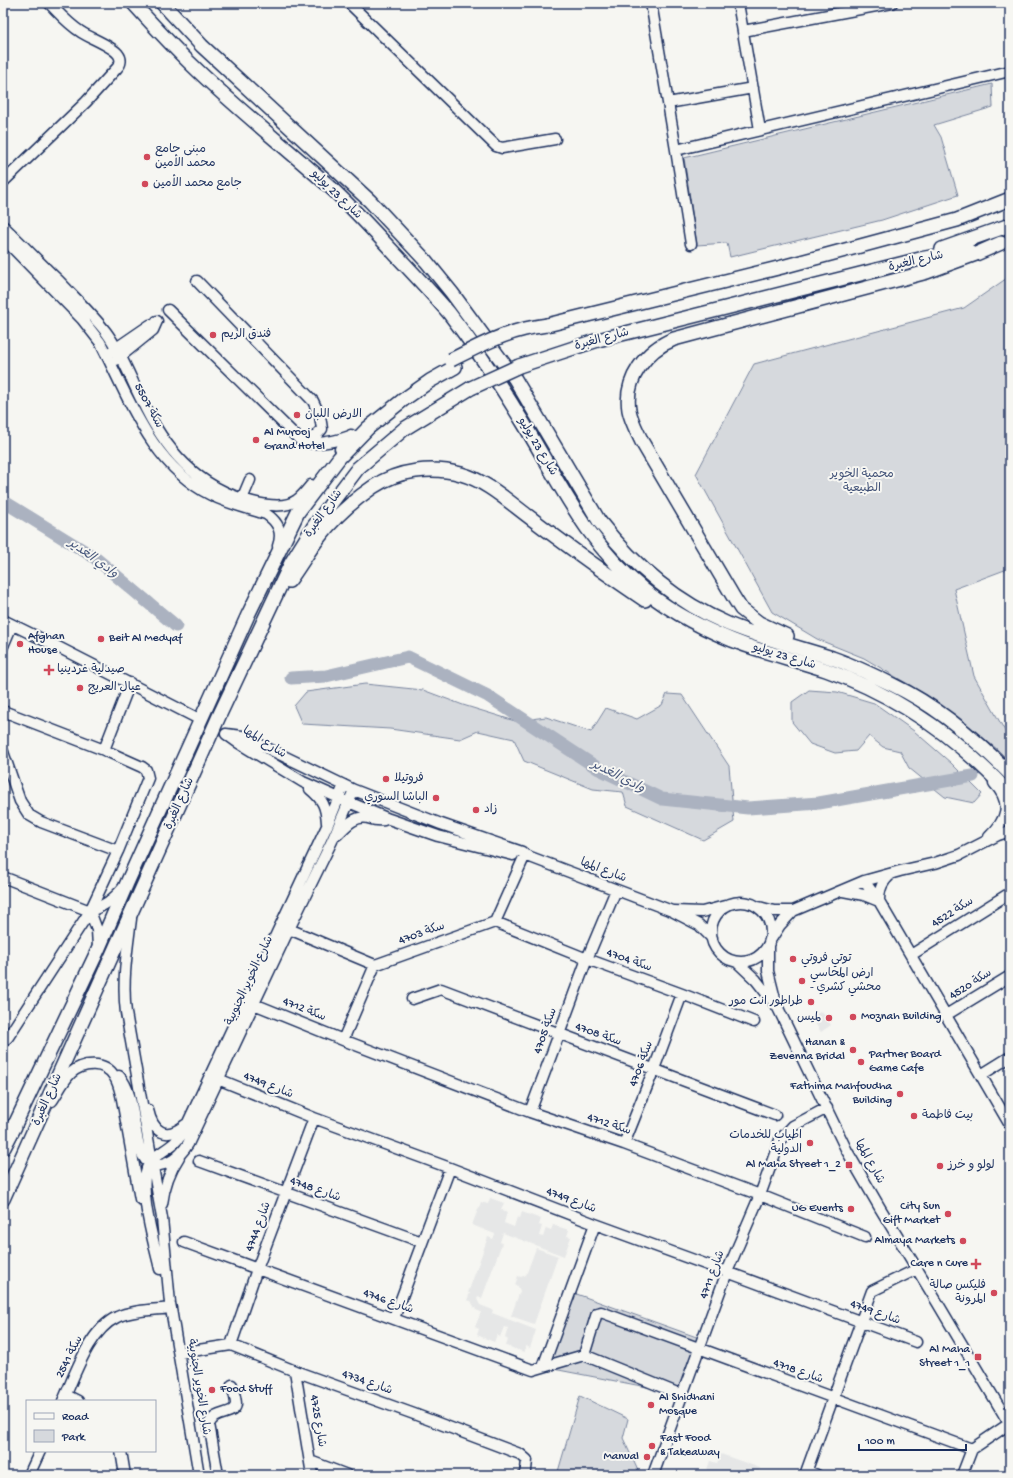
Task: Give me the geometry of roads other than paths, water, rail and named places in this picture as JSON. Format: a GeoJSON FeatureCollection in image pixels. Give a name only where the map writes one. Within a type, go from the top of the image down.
{"type":"FeatureCollection","features":[{"type":"Feature","properties":{"kind":"highway"},"geometry":{"type":"LineString","coordinates":[[3,1147],[14,1126]]}},
{"type":"Feature","properties":{"kind":"main road","name":"شارع 23 يوليو"},"geometry":{"type":"LineString","coordinates":[[133,3],[190,64],[254,122],[331,188],[382,240],[448,313],[523,422],[579,518],[601,548],[620,569],[644,590],[666,606],[730,639],[747,646],[827,670],[903,705],[955,742],[992,775],[1010,794]]}},
{"type":"Feature","properties":{"kind":"main road","name":"شارع 23 يوليو"},"geometry":{"type":"LineString","coordinates":[[162,3],[202,46],[370,201],[426,261],[452,293],[515,378],[599,522],[612,538],[649,576],[700,610],[728,624],[762,637],[833,659],[892,684],[918,698],[988,752],[1010,774]]}},
{"type":"Feature","properties":{"kind":"main road","name":"شارع الغبرة"},"geometry":{"type":"LineString","coordinates":[[3,1152],[98,950],[275,557],[298,512],[339,458],[368,428],[403,400],[453,364],[547,325],[782,267],[957,220],[1010,199]]}},
{"type":"Feature","properties":{"kind":"main road"},"geometry":{"type":"LineString","coordinates":[[920,259],[945,248],[1010,225]]}},
{"type":"Feature","properties":{"kind":"main road"},"geometry":{"type":"LineString","coordinates":[[833,659],[759,623],[741,608],[636,431],[629,409],[630,385],[634,375],[646,357],[665,342],[926,272],[976,254],[1006,241]]}},
{"type":"Feature","properties":{"kind":"main road","name":"شارع الغبرة"},"geometry":{"type":"LineString","coordinates":[[3,1199],[271,604],[291,563],[314,526],[358,468],[404,429],[471,388],[519,366],[598,340],[920,259],[956,253],[1006,241]]}},
{"type":"Feature","properties":{"kind":"main road"},"geometry":{"type":"LineString","coordinates":[[351,435],[370,416],[393,397],[424,376],[453,364]]}},
{"type":"Feature","properties":{"kind":"main road"},"geometry":{"type":"LineString","coordinates":[[271,604],[299,567],[320,535],[363,494],[374,486],[402,474],[430,470],[446,471],[461,474],[486,486],[625,587],[663,611],[696,630],[724,643],[747,646]]}},
{"type":"Feature","properties":{"kind":"street"},"geometry":{"type":"LineString","coordinates":[[3,182],[86,102],[120,63],[120,58],[116,52],[76,29],[49,3]]}},
{"type":"Feature","properties":{"kind":"street"},"geometry":{"type":"LineString","coordinates":[[165,3],[172,15]]}},
{"type":"Feature","properties":{"kind":"street"},"geometry":{"type":"LineString","coordinates":[[349,3],[496,146],[502,148],[555,139]]}},
{"type":"Feature","properties":{"kind":"street"},"geometry":{"type":"LineString","coordinates":[[651,3],[691,244]]}},
{"type":"Feature","properties":{"kind":"street"},"geometry":{"type":"LineString","coordinates":[[738,3],[760,130]]}},
{"type":"Feature","properties":{"kind":"street"},"geometry":{"type":"LineString","coordinates":[[743,30],[892,3]]}},
{"type":"Feature","properties":{"kind":"street"},"geometry":{"type":"LineString","coordinates":[[676,150],[1010,71]]}},
{"type":"Feature","properties":{"kind":"street"},"geometry":{"type":"LineString","coordinates":[[668,103],[753,88]]}},
{"type":"Feature","properties":{"kind":"street","name":"سكة 5507"},"geometry":{"type":"LineString","coordinates":[[3,226],[86,308],[107,334],[119,353],[159,434],[181,462],[209,483],[242,499],[264,504],[282,504],[296,501],[351,435]]}},
{"type":"Feature","properties":{"kind":"street","name":"سكة 5507"},"geometry":{"type":"LineString","coordinates":[[3,238],[82,319],[100,342],[143,427],[165,459],[178,472],[210,494],[228,502],[266,514],[275,521],[281,534],[275,557]]}},
{"type":"Feature","properties":{"kind":"street"},"geometry":{"type":"LineString","coordinates":[[197,281],[313,400],[320,416],[322,429],[310,440],[302,442]]}},
{"type":"Feature","properties":{"kind":"street"},"geometry":{"type":"LineString","coordinates":[[168,310],[302,442],[313,444],[330,442],[351,435]]}},
{"type":"Feature","properties":{"kind":"street"},"geometry":{"type":"LineString","coordinates":[[109,359],[119,353]]}},
{"type":"Feature","properties":{"kind":"street"},"geometry":{"type":"LineString","coordinates":[[242,499],[250,480]]}},
{"type":"Feature","properties":{"kind":"street"},"geometry":{"type":"LineString","coordinates":[[3,646],[8,622],[195,717]]}},
{"type":"Feature","properties":{"kind":"street"},"geometry":{"type":"LineString","coordinates":[[104,750],[130,683]]}},
{"type":"Feature","properties":{"kind":"street"},"geometry":{"type":"LineString","coordinates":[[3,711],[104,750],[142,767],[147,773],[147,782],[118,851],[90,911],[8,1037],[3,1042]]}},
{"type":"Feature","properties":{"kind":"street","name":"شارع المها"},"geometry":{"type":"LineString","coordinates":[[525,855],[520,857],[438,836],[389,819],[303,782],[226,734],[242,736],[354,790],[441,824],[522,852],[525,855],[672,911],[699,925],[712,938]]}},
{"type":"Feature","properties":{"kind":"street"},"geometry":{"type":"LineString","coordinates":[[955,742],[996,786],[1004,801],[1006,811],[1004,820],[997,830],[983,842]]}},
{"type":"Feature","properties":{"kind":"street"},"geometry":{"type":"LineString","coordinates":[[3,752],[20,801],[29,815],[41,822],[118,851]]}},
{"type":"Feature","properties":{"kind":"street"},"geometry":{"type":"LineString","coordinates":[[303,782],[321,798],[326,811],[328,826]]}},
{"type":"Feature","properties":{"kind":"street","name":"شارع الخوير الجنوبية"},"geometry":{"type":"LineString","coordinates":[[151,1164],[178,1141],[190,1118],[328,826],[344,785]]}},
{"type":"Feature","properties":{"kind":"street","name":"شارع الخوير الجنوبية"},"geometry":{"type":"LineString","coordinates":[[151,1164],[169,1163],[180,1155],[188,1144],[332,841],[354,790]]}},
{"type":"Feature","properties":{"kind":"street"},"geometry":{"type":"LineString","coordinates":[[332,841],[354,819],[362,817],[382,821],[389,819]]}},
{"type":"Feature","properties":{"kind":"street"},"geometry":{"type":"LineString","coordinates":[[793,911],[780,924],[770,942],[758,957],[744,962],[730,960],[718,951],[712,938],[711,929],[714,920],[719,912],[734,902],[743,901],[774,911],[793,911],[864,881],[935,863],[958,855],[983,842],[1010,831]]}},
{"type":"Feature","properties":{"kind":"street"},"geometry":{"type":"LineString","coordinates":[[495,922],[525,855]]}},
{"type":"Feature","properties":{"kind":"street"},"geometry":{"type":"LineString","coordinates":[[879,901],[879,892],[884,880],[890,874]]}},
{"type":"Feature","properties":{"kind":"street"},"geometry":{"type":"LineString","coordinates":[[3,877],[90,911],[105,905],[112,900],[127,883]]}},
{"type":"Feature","properties":{"kind":"street"},"geometry":{"type":"LineString","coordinates":[[864,881],[879,901],[1010,1125]]}},
{"type":"Feature","properties":{"kind":"street","name":"4705 سكة"},"geometry":{"type":"LineString","coordinates":[[530,1112],[586,959],[616,890]]}},
{"type":"Feature","properties":{"kind":"street"},"geometry":{"type":"LineString","coordinates":[[843,891],[864,895],[879,901]]}},
{"type":"Feature","properties":{"kind":"street","name":"سكة 4522"},"geometry":{"type":"LineString","coordinates":[[911,955],[1010,893]]}},
{"type":"Feature","properties":{"kind":"street","name":"شارع المها"},"geometry":{"type":"LineString","coordinates":[[672,911],[702,912],[726,906]]}},
{"type":"Feature","properties":{"kind":"street"},"geometry":{"type":"LineString","coordinates":[[759,907],[766,913],[770,921],[772,930],[770,942]]}},
{"type":"Feature","properties":{"kind":"street"},"geometry":{"type":"LineString","coordinates":[[90,911],[97,930],[98,950]]}},
{"type":"Feature","properties":{"kind":"street","name":"شارع الخوير الجنوبية"},"geometry":{"type":"LineString","coordinates":[[132,914],[124,969],[126,1012],[151,1164],[162,1218],[171,1305],[199,1475]]}},
{"type":"Feature","properties":{"kind":"street","name":"سكة 4704"},"geometry":{"type":"LineString","coordinates":[[495,922],[586,959],[754,1022]]}},
{"type":"Feature","properties":{"kind":"street","name":"4703 سكة"},"geometry":{"type":"LineString","coordinates":[[375,965],[495,922]]}},
{"type":"Feature","properties":{"kind":"street"},"geometry":{"type":"LineString","coordinates":[[289,929],[375,965],[343,1040]]}},
{"type":"Feature","properties":{"kind":"street","name":"شارع المها"},"geometry":{"type":"LineString","coordinates":[[770,942],[768,971],[778,1008],[826,1108],[851,1156],[1010,1425]]}},
{"type":"Feature","properties":{"kind":"street","name":"شارع المها"},"geometry":{"type":"LineString","coordinates":[[737,962],[756,980],[778,1008]]}},
{"type":"Feature","properties":{"kind":"street","name":"سكة 4520"},"geometry":{"type":"LineString","coordinates":[[946,1015],[1010,976]]}},
{"type":"Feature","properties":{"kind":"street","name":"سكة 4708"},"geometry":{"type":"LineString","coordinates":[[412,999],[441,989],[775,1115]]}},
{"type":"Feature","properties":{"kind":"street","name":"4706 سكة"},"geometry":{"type":"LineString","coordinates":[[624,1144],[682,994]]}},
{"type":"Feature","properties":{"kind":"street","name":"سكة 4712"},"geometry":{"type":"LineString","coordinates":[[254,1004],[530,1112],[624,1144],[760,1195],[865,1237]]}},
{"type":"Feature","properties":{"kind":"street"},"geometry":{"type":"LineString","coordinates":[[131,1042],[136,1055],[153,1125],[159,1131],[173,1133],[185,1125],[190,1118]]}},
{"type":"Feature","properties":{"kind":"street"},"geometry":{"type":"LineString","coordinates":[[982,1075],[1010,1057]]}},
{"type":"Feature","properties":{"kind":"street"},"geometry":{"type":"LineString","coordinates":[[39,1121],[66,1080],[76,1069],[82,1066],[102,1066],[122,1080],[127,1089],[133,1112],[138,1144],[142,1156],[151,1164],[144,1177],[144,1191],[160,1269]]}},
{"type":"Feature","properties":{"kind":"street","name":"شارع الخوير الجنوبية"},"geometry":{"type":"LineString","coordinates":[[114,1074],[122,1099],[135,1177],[148,1234],[171,1305]]}},
{"type":"Feature","properties":{"kind":"street","name":"4749 شارع"},"geometry":{"type":"LineString","coordinates":[[218,1079],[314,1118],[450,1168],[595,1224],[916,1342]]}},
{"type":"Feature","properties":{"kind":"street","name":"4711 شارع"},"geometry":{"type":"LineString","coordinates":[[653,1475],[727,1272],[760,1195],[780,1140],[793,1126],[826,1108]]}},
{"type":"Feature","properties":{"kind":"street","name":"4744 شارع"},"geometry":{"type":"LineString","coordinates":[[231,1346],[257,1269],[314,1118]]}},
{"type":"Feature","properties":{"kind":"street"},"geometry":{"type":"LineString","coordinates":[[162,1218],[162,1207],[166,1185],[172,1169],[180,1155]]}},
{"type":"Feature","properties":{"kind":"street","name":"4748 شارع"},"geometry":{"type":"LineString","coordinates":[[198,1161],[422,1242]]}},
{"type":"Feature","properties":{"kind":"street"},"geometry":{"type":"LineString","coordinates":[[394,1318],[450,1168]]}},
{"type":"Feature","properties":{"kind":"street"},"geometry":{"type":"LineString","coordinates":[[544,1367],[595,1224]]}},
{"type":"Feature","properties":{"kind":"street","name":"4746 شارع"},"geometry":{"type":"LineString","coordinates":[[184,1242],[533,1370],[584,1355]]}},
{"type":"Feature","properties":{"kind":"street"},"geometry":{"type":"LineString","coordinates":[[817,1475],[806,1473],[872,1291],[917,1269]]}},
{"type":"Feature","properties":{"kind":"street","name":"سكة 2541"},"geometry":{"type":"LineString","coordinates":[[64,1398],[89,1345],[108,1322],[116,1317],[126,1314],[171,1305]]}},
{"type":"Feature","properties":{"kind":"street","name":"4718 شارع"},"geometry":{"type":"LineString","coordinates":[[584,1355],[596,1313],[601,1312],[972,1449]]}},
{"type":"Feature","properties":{"kind":"street","name":"4734 شارع"},"geometry":{"type":"LineString","coordinates":[[179,1353],[231,1346],[520,1454],[527,1460],[524,1475]]}},
{"type":"Feature","properties":{"kind":"street"},"geometry":{"type":"LineString","coordinates":[[584,1355],[682,1395]]}},
{"type":"Feature","properties":{"kind":"street","name":"4725 شارع"},"geometry":{"type":"LineString","coordinates":[[295,1371],[312,1475]]}},
{"type":"Feature","properties":{"kind":"street"},"geometry":{"type":"LineString","coordinates":[[218,1475],[209,1424],[211,1419],[215,1416],[231,1411],[235,1408],[236,1404],[232,1385]]}},
{"type":"Feature","properties":{"kind":"street"},"geometry":{"type":"LineString","coordinates":[[962,1475],[972,1449],[1010,1425]]}},
{"type":"Feature","properties":{"kind":"street"},"geometry":{"type":"LineString","coordinates":[[29,1475],[40,1452]]}},
{"type":"Feature","properties":{"kind":"street"},"geometry":{"type":"LineString","coordinates":[[121,1452],[125,1475]]}},
{"type":"Feature","properties":{"kind":"street"},"geometry":{"type":"LineString","coordinates":[[310,1461],[347,1475]]}},
{"type":"Feature","properties":{"kind":"waterway","name":"وادي الغدير"},"geometry":{"type":"LineString","coordinates":[[3,501],[94,557],[176,626]]}},
{"type":"Feature","properties":{"kind":"waterway","name":"وادي الغدير"},"geometry":{"type":"LineString","coordinates":[[291,678],[326,676],[408,657],[488,696],[599,769],[662,799],[748,808],[819,803],[973,776]]}},
{"type":"Feature","properties":{"kind":"place","name":"مبنى جامع محمد الأمين"},"geometry":{"type":"Point","coordinates":[147,157]}},
{"type":"Feature","properties":{"kind":"place","name":"جامع محمد الأمين"},"geometry":{"type":"Point","coordinates":[145,184]}},
{"type":"Feature","properties":{"kind":"place","name":"فندق الريم"},"geometry":{"type":"Point","coordinates":[213,335]}},
{"type":"Feature","properties":{"kind":"place","name":"الارض اللبان"},"geometry":{"type":"Point","coordinates":[297,415]}},
{"type":"Feature","properties":{"kind":"place","name":"Al Murooj Grand Hotel"},"geometry":{"type":"Point","coordinates":[256,440]}},
{"type":"Feature","properties":{"kind":"place","name":"Beit Al Medyaf"},"geometry":{"type":"Point","coordinates":[101,639]}},
{"type":"Feature","properties":{"kind":"place","name":"Afghan House"},"geometry":{"type":"Point","coordinates":[20,644]}},
{"type":"Feature","properties":{"kind":"place","name":"صيدلية غردينيا"},"geometry":{"type":"Point","coordinates":[49,670]}},
{"type":"Feature","properties":{"kind":"place","name":"عيال العريج"},"geometry":{"type":"Point","coordinates":[80,688]}},
{"type":"Feature","properties":{"kind":"place","name":"فروتيلا"},"geometry":{"type":"Point","coordinates":[386,779]}},
{"type":"Feature","properties":{"kind":"place","name":"الباشا السوري"},"geometry":{"type":"Point","coordinates":[436,798]}},
{"type":"Feature","properties":{"kind":"place","name":"زاد"},"geometry":{"type":"Point","coordinates":[476,810]}},
{"type":"Feature","properties":{"kind":"place","name":"توتي فروتي"},"geometry":{"type":"Point","coordinates":[793,959]}},
{"type":"Feature","properties":{"kind":"place","name":"ارض المحاسي - محشي كشري"},"geometry":{"type":"Point","coordinates":[802,981]}},
{"type":"Feature","properties":{"kind":"place","name":"طراطور انت مور"},"geometry":{"type":"Point","coordinates":[811,1002]}},
{"type":"Feature","properties":{"kind":"place","name":"Moznah Building"},"geometry":{"type":"Point","coordinates":[853,1017]}},
{"type":"Feature","properties":{"kind":"place","name":"لميس"},"geometry":{"type":"Point","coordinates":[829,1018]}},
{"type":"Feature","properties":{"kind":"place","name":"Hanan & Zevenna Bridal"},"geometry":{"type":"Point","coordinates":[853,1050]}},
{"type":"Feature","properties":{"kind":"place","name":"Partner Board Game Cafe"},"geometry":{"type":"Point","coordinates":[861,1062]}},
{"type":"Feature","properties":{"kind":"place","name":"Fathima Mahfoudha Building"},"geometry":{"type":"Point","coordinates":[900,1094]}},
{"type":"Feature","properties":{"kind":"place","name":"بيت فاطمة"},"geometry":{"type":"Point","coordinates":[914,1116]}},
{"type":"Feature","properties":{"kind":"place","name":"اطياب للخدمات الدولية"},"geometry":{"type":"Point","coordinates":[810,1143]}},
{"type":"Feature","properties":{"kind":"place","name":"Al Maha Street 1_2"},"geometry":{"type":"Point","coordinates":[849,1165]}},
{"type":"Feature","properties":{"kind":"place","name":"لولو و خرز"},"geometry":{"type":"Point","coordinates":[940,1166]}},
{"type":"Feature","properties":{"kind":"place","name":"UG Events"},"geometry":{"type":"Point","coordinates":[851,1209]}},
{"type":"Feature","properties":{"kind":"place","name":"City Sun Gift Market"},"geometry":{"type":"Point","coordinates":[948,1214]}},
{"type":"Feature","properties":{"kind":"place","name":"Almaya Markets"},"geometry":{"type":"Point","coordinates":[963,1241]}},
{"type":"Feature","properties":{"kind":"place","name":"Care n Cure"},"geometry":{"type":"Point","coordinates":[976,1264]}},
{"type":"Feature","properties":{"kind":"place","name":"فليكس صالة المرونة"},"geometry":{"type":"Point","coordinates":[994,1293]}},
{"type":"Feature","properties":{"kind":"place","name":"Al Maha Street 1_1"},"geometry":{"type":"Point","coordinates":[978,1357]}},
{"type":"Feature","properties":{"kind":"place","name":"Food Stuff"},"geometry":{"type":"Point","coordinates":[212,1390]}},
{"type":"Feature","properties":{"kind":"place","name":"Al Shidhani Mosque"},"geometry":{"type":"Point","coordinates":[651,1405]}},
{"type":"Feature","properties":{"kind":"place","name":"Fast Food & Takeaway"},"geometry":{"type":"Point","coordinates":[652,1446]}},
{"type":"Feature","properties":{"kind":"place","name":"Manual"},"geometry":{"type":"Point","coordinates":[647,1457]}},
{"type":"Feature","properties":{"kind":"park label","name":"محمية الخوير الطبيعية"},"geometry":{"type":"Point","coordinates":[862,482]}}]}
